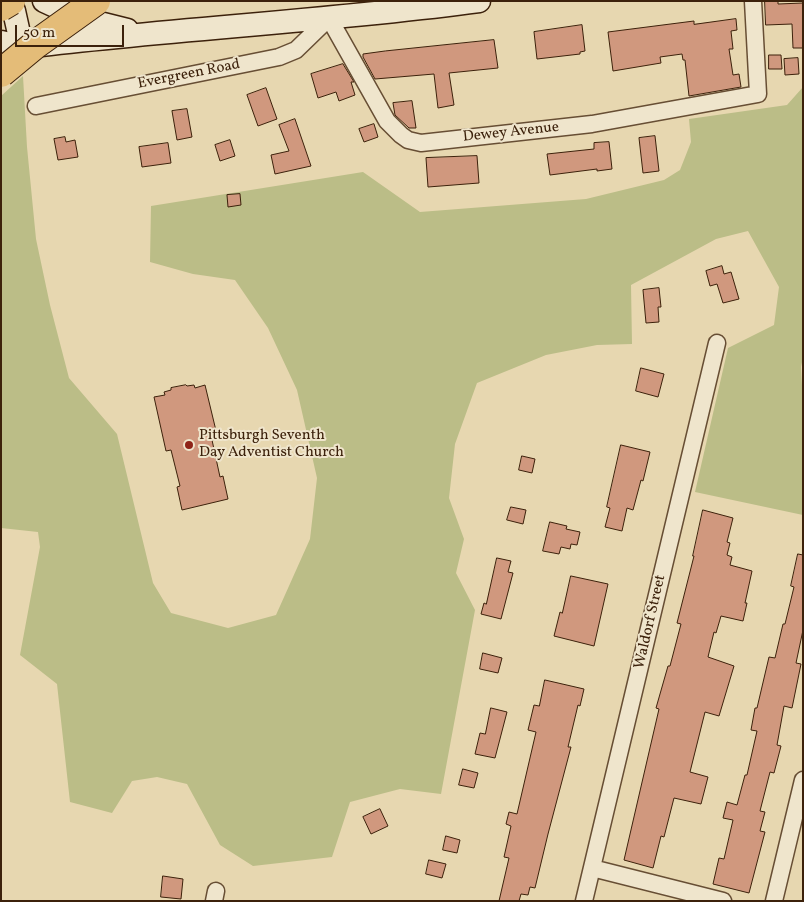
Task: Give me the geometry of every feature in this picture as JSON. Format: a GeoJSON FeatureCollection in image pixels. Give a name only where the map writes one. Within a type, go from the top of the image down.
{"type":"FeatureCollection","features":[{"type":"Feature","properties":{"kind":"highway"},"geometry":{"type":"LineString","coordinates":[[1,7],[10,1]]}},
{"type":"Feature","properties":{"kind":"highway"},"geometry":{"type":"LineString","coordinates":[[1,73],[51,33],[96,1]]}},
{"type":"Feature","properties":{"kind":"main road"},"geometry":{"type":"LineString","coordinates":[[1,58],[12,45],[14,12],[10,1]]}},
{"type":"Feature","properties":{"kind":"main road"},"geometry":{"type":"LineString","coordinates":[[44,1],[83,18],[146,34]]}},
{"type":"Feature","properties":{"kind":"main road"},"geometry":{"type":"LineString","coordinates":[[12,45],[329,18],[479,1]]}},
{"type":"Feature","properties":{"kind":"street","name":"Dewey Avenue"},"geometry":{"type":"LineString","coordinates":[[329,18],[387,121],[400,135],[414,142],[421,143],[592,124],[758,94],[753,1]]}},
{"type":"Feature","properties":{"kind":"street","name":"Evergreen Road"},"geometry":{"type":"LineString","coordinates":[[36,106],[279,57],[296,50],[329,18]]}},
{"type":"Feature","properties":{"kind":"street","name":"Waldorf Street"},"geometry":{"type":"LineString","coordinates":[[584,901],[717,343]]}},
{"type":"Feature","properties":{"kind":"street"},"geometry":{"type":"LineString","coordinates":[[774,901],[803,780]]}},
{"type":"Feature","properties":{"kind":"street"},"geometry":{"type":"LineString","coordinates":[[592,868],[723,901]]}},
{"type":"Feature","properties":{"kind":"green space"},"geometry":{"type":"Polygon","coordinates":[[[23,76],[27,147],[36,239],[50,305],[69,378],[117,434],[153,583],[171,613],[228,628],[276,615],[310,539],[317,478],[297,390],[268,328],[235,280],[193,274],[150,262],[151,206],[363,172],[420,212],[586,199],[664,180],[680,170],[691,142],[689,119],[787,105],[803,87],[803,357],[801,367],[803,515],[695,492],[728,348],[774,325],[779,287],[748,231],[716,239],[631,285],[632,344],[597,345],[546,355],[477,383],[455,444],[449,498],[464,539],[456,573],[475,610],[441,794],[400,789],[350,802],[332,857],[253,866],[220,845],[187,784],[157,777],[132,781],[112,813],[70,802],[57,684],[20,655],[40,547],[38,532],[1,528],[1,96],[23,76]]]}},
{"type":"Feature","properties":{"kind":"building"},"geometry":{"type":"Polygon","coordinates":[[[765,1],[778,1],[778,4],[803,3],[803,48],[793,48],[792,24],[766,25],[765,1]]]}},
{"type":"Feature","properties":{"kind":"building"},"geometry":{"type":"Polygon","coordinates":[[[736,19],[737,30],[731,31],[733,49],[729,49],[733,75],[739,74],[741,87],[689,96],[685,60],[683,60],[682,54],[660,57],[661,63],[613,71],[608,32],[694,21],[694,24],[736,19]]]}},
{"type":"Feature","properties":{"kind":"building"},"geometry":{"type":"Polygon","coordinates":[[[582,25],[585,51],[580,52],[580,54],[537,59],[534,32],[582,25]]]}},
{"type":"Feature","properties":{"kind":"building"},"geometry":{"type":"Polygon","coordinates":[[[494,40],[498,68],[449,73],[454,105],[438,108],[434,74],[375,79],[363,57],[363,54],[385,51],[494,40]]]}},
{"type":"Feature","properties":{"kind":"building"},"geometry":{"type":"Polygon","coordinates":[[[769,55],[781,55],[782,69],[769,69],[769,55]]]}},
{"type":"Feature","properties":{"kind":"building"},"geometry":{"type":"Polygon","coordinates":[[[798,58],[799,74],[785,75],[784,59],[798,58]]]}},
{"type":"Feature","properties":{"kind":"building"},"geometry":{"type":"Polygon","coordinates":[[[343,64],[354,82],[351,82],[355,95],[339,101],[336,92],[318,98],[311,74],[343,64]]]}},
{"type":"Feature","properties":{"kind":"building"},"geometry":{"type":"Polygon","coordinates":[[[266,88],[277,119],[258,126],[247,95],[266,88]]]}},
{"type":"Feature","properties":{"kind":"building"},"geometry":{"type":"Polygon","coordinates":[[[412,101],[416,128],[409,128],[395,115],[393,103],[412,101]]]}},
{"type":"Feature","properties":{"kind":"building"},"geometry":{"type":"Polygon","coordinates":[[[187,109],[192,137],[177,140],[172,111],[187,109]]]}},
{"type":"Feature","properties":{"kind":"building"},"geometry":{"type":"Polygon","coordinates":[[[295,119],[311,166],[275,174],[271,155],[289,151],[279,125],[295,119]]]}},
{"type":"Feature","properties":{"kind":"building"},"geometry":{"type":"Polygon","coordinates":[[[374,124],[378,137],[364,142],[359,129],[374,124]]]}},
{"type":"Feature","properties":{"kind":"building"},"geometry":{"type":"Polygon","coordinates":[[[655,136],[659,171],[643,173],[639,138],[655,136]]]}},
{"type":"Feature","properties":{"kind":"building"},"geometry":{"type":"Polygon","coordinates":[[[65,137],[66,142],[75,140],[78,157],[58,160],[54,139],[65,137]]]}},
{"type":"Feature","properties":{"kind":"building"},"geometry":{"type":"Polygon","coordinates":[[[230,140],[235,156],[220,161],[215,145],[230,140]]]}},
{"type":"Feature","properties":{"kind":"building"},"geometry":{"type":"Polygon","coordinates":[[[609,142],[612,169],[550,175],[547,154],[594,149],[594,143],[609,142]]]}},
{"type":"Feature","properties":{"kind":"building"},"geometry":{"type":"Polygon","coordinates":[[[168,143],[171,163],[142,167],[139,147],[168,143]]]}},
{"type":"Feature","properties":{"kind":"building"},"geometry":{"type":"Polygon","coordinates":[[[477,156],[479,183],[428,187],[426,158],[477,156]]]}},
{"type":"Feature","properties":{"kind":"building"},"geometry":{"type":"Polygon","coordinates":[[[240,194],[241,205],[228,207],[227,195],[240,194]]]}},
{"type":"Feature","properties":{"kind":"building"},"geometry":{"type":"Polygon","coordinates":[[[722,266],[724,274],[731,272],[739,299],[723,303],[717,284],[710,286],[706,271],[722,266]]]}},
{"type":"Feature","properties":{"kind":"building"},"geometry":{"type":"Polygon","coordinates":[[[659,288],[661,307],[658,307],[659,322],[646,323],[643,290],[659,288]]]}},
{"type":"Feature","properties":{"kind":"building"},"geometry":{"type":"Polygon","coordinates":[[[641,368],[664,374],[658,397],[636,391],[641,368]]]}},
{"type":"Feature","properties":{"kind":"building","name":"Pittsburgh Seventh Day Adventist Church"},"geometry":{"type":"Polygon","coordinates":[[[194,385],[195,388],[205,385],[218,439],[212,440],[220,477],[223,476],[228,499],[182,510],[177,487],[180,486],[171,450],[166,451],[154,397],[165,395],[164,392],[171,390],[171,388],[194,385]]]}},
{"type":"Feature","properties":{"kind":"building"},"geometry":{"type":"Polygon","coordinates":[[[621,445],[650,452],[633,510],[627,508],[622,531],[605,527],[610,508],[607,507],[621,445]]]}},
{"type":"Feature","properties":{"kind":"building"},"geometry":{"type":"Polygon","coordinates":[[[522,456],[535,459],[532,473],[519,470],[522,456]]]}},
{"type":"Feature","properties":{"kind":"building"},"geometry":{"type":"Polygon","coordinates":[[[511,507],[526,510],[523,524],[507,520],[511,507]]]}},
{"type":"Feature","properties":{"kind":"building"},"geometry":{"type":"Polygon","coordinates":[[[703,510],[733,518],[727,542],[730,543],[727,555],[732,557],[730,565],[752,571],[743,621],[721,616],[716,633],[714,632],[708,657],[734,666],[719,716],[705,712],[690,772],[708,777],[701,804],[674,798],[664,837],[661,836],[653,868],[624,860],[659,709],[656,708],[681,624],[677,623],[694,556],[703,510]]]}},
{"type":"Feature","properties":{"kind":"building"},"geometry":{"type":"Polygon","coordinates":[[[550,522],[567,526],[566,529],[580,532],[577,545],[571,544],[570,549],[561,547],[559,554],[543,551],[550,522]]]}},
{"type":"Feature","properties":{"kind":"building"},"geometry":{"type":"Polygon","coordinates":[[[798,554],[803,555],[803,630],[796,663],[801,664],[792,708],[784,706],[777,745],[781,746],[774,773],[770,772],[760,811],[765,812],[760,831],[765,832],[749,893],[713,884],[719,858],[724,859],[733,820],[723,818],[727,802],[737,805],[745,775],[747,775],[757,731],[751,730],[755,708],[757,708],[769,657],[775,658],[783,624],[785,624],[794,587],[791,586],[798,554]]]}},
{"type":"Feature","properties":{"kind":"building"},"geometry":{"type":"Polygon","coordinates":[[[497,558],[511,561],[508,572],[513,573],[501,619],[481,614],[484,603],[486,604],[497,558]]]}},
{"type":"Feature","properties":{"kind":"building"},"geometry":{"type":"Polygon","coordinates":[[[571,576],[608,584],[594,646],[554,636],[571,576]]]}},
{"type":"Feature","properties":{"kind":"building"},"geometry":{"type":"Polygon","coordinates":[[[483,653],[502,658],[498,673],[480,669],[483,653]]]}},
{"type":"Feature","properties":{"kind":"building"},"geometry":{"type":"Polygon","coordinates":[[[545,680],[584,689],[580,706],[578,705],[568,747],[571,747],[535,888],[530,887],[528,895],[521,894],[519,901],[499,901],[509,858],[504,857],[511,826],[506,824],[509,812],[517,814],[536,732],[528,730],[534,705],[539,706],[545,680]]]}},
{"type":"Feature","properties":{"kind":"building"},"geometry":{"type":"Polygon","coordinates":[[[491,708],[507,712],[495,758],[475,754],[480,733],[485,734],[491,708]]]}},
{"type":"Feature","properties":{"kind":"building"},"geometry":{"type":"Polygon","coordinates":[[[463,769],[478,773],[474,788],[459,785],[463,769]]]}},
{"type":"Feature","properties":{"kind":"building"},"geometry":{"type":"Polygon","coordinates":[[[380,809],[388,826],[371,834],[363,817],[380,809]]]}},
{"type":"Feature","properties":{"kind":"building"},"geometry":{"type":"Polygon","coordinates":[[[446,836],[460,840],[457,853],[443,850],[446,836]]]}},
{"type":"Feature","properties":{"kind":"building"},"geometry":{"type":"Polygon","coordinates":[[[429,860],[446,864],[442,878],[426,874],[429,860]]]}},
{"type":"Feature","properties":{"kind":"building"},"geometry":{"type":"Polygon","coordinates":[[[163,876],[183,879],[181,899],[161,897],[163,876]]]}},
{"type":"Feature","properties":{"kind":"place","name":"Pittsburgh Seventh Day Adventist Church"},"geometry":{"type":"Point","coordinates":[189,445]}}]}
